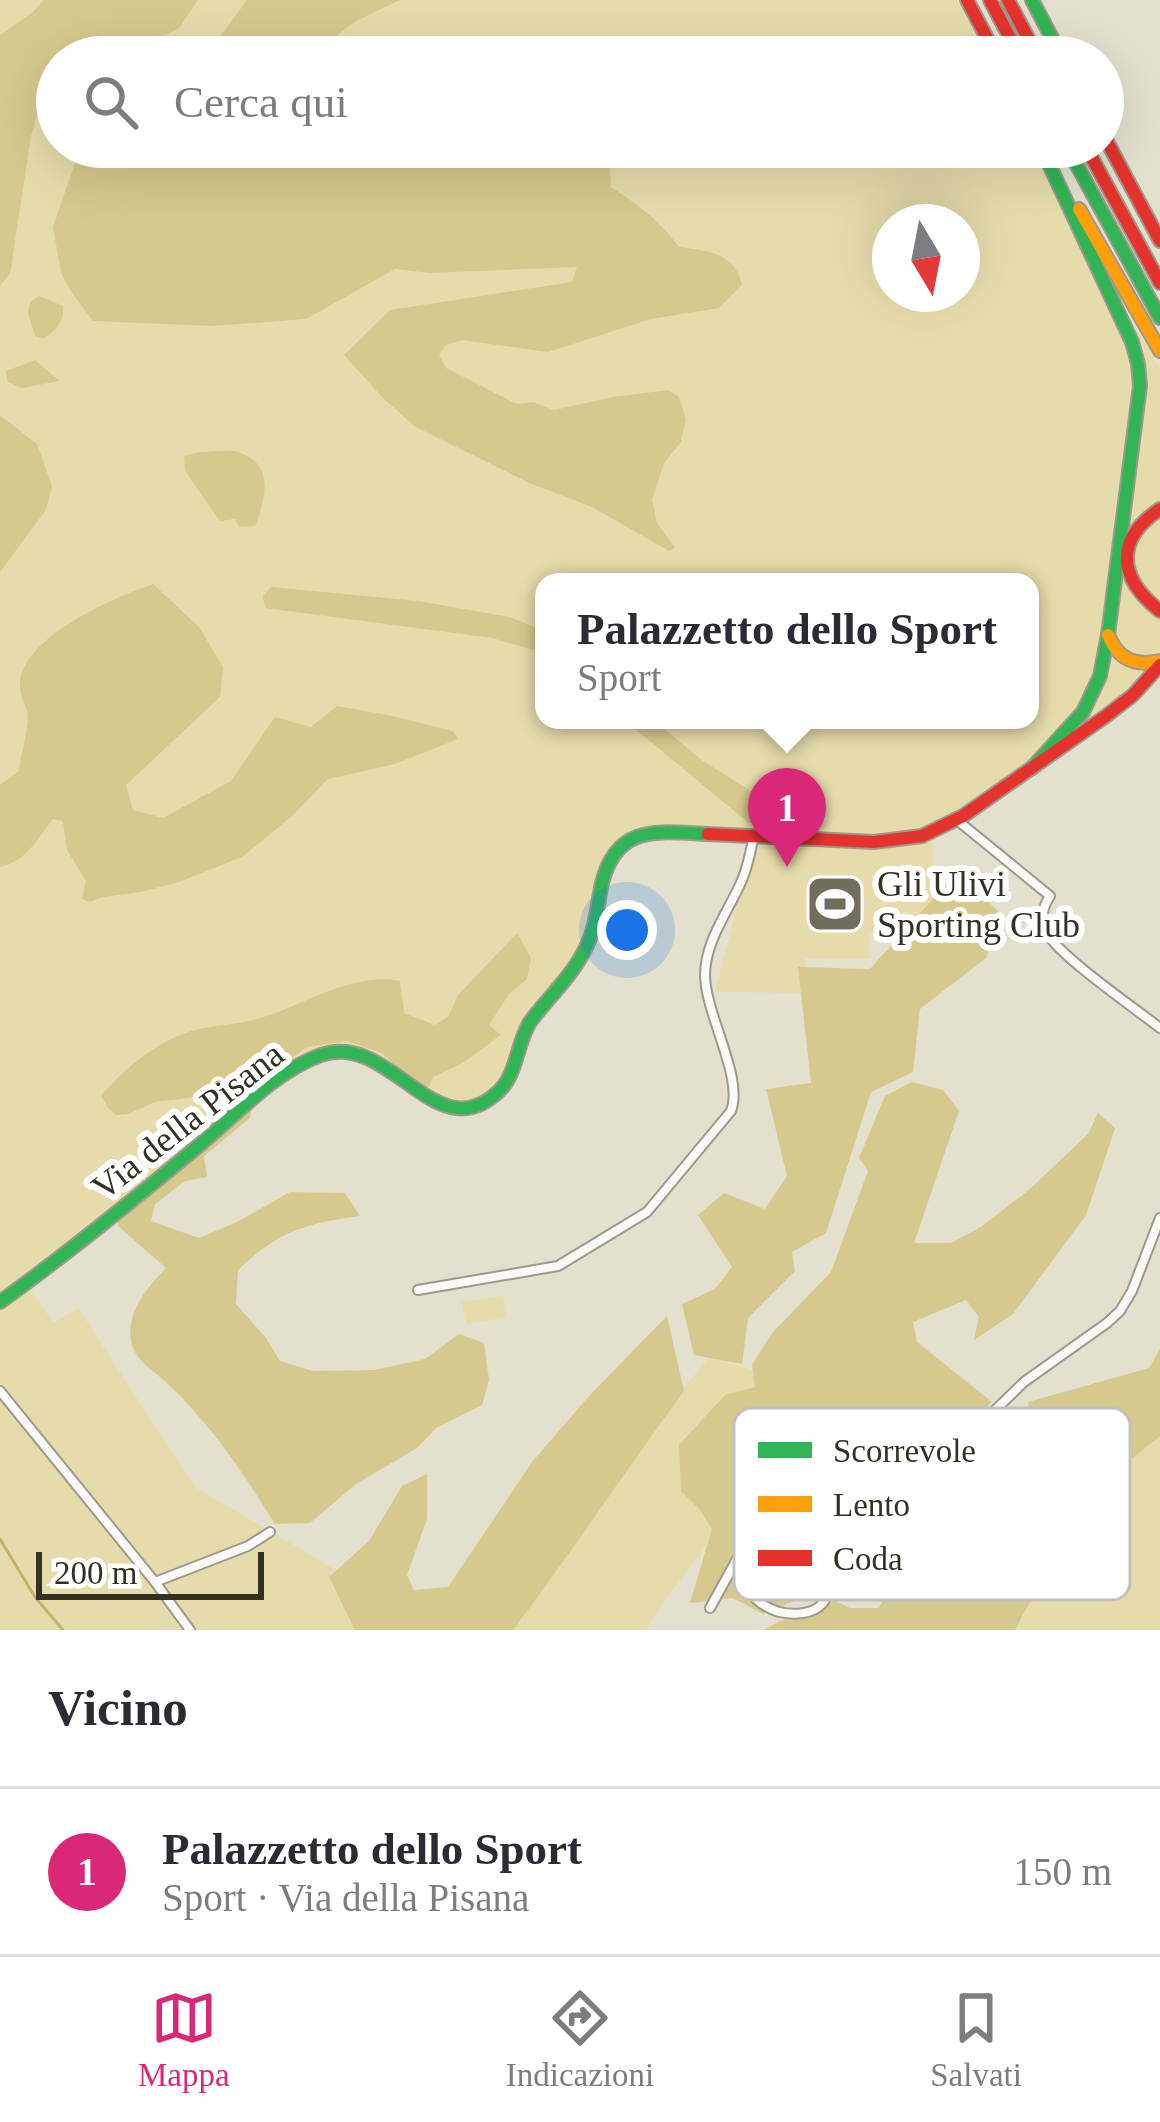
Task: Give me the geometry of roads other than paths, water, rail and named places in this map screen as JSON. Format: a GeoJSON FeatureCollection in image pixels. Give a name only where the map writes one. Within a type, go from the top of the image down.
{"type":"FeatureCollection","features":[{"type":"Feature","properties":{"kind":"main road"},"geometry":{"type":"LineString","coordinates":[[967,0],[986,36]]}},
{"type":"Feature","properties":{"kind":"main road"},"geometry":{"type":"LineString","coordinates":[[990,0],[1009,36]]}},
{"type":"Feature","properties":{"kind":"main road"},"geometry":{"type":"LineString","coordinates":[[1008,0],[1027,36]]}},
{"type":"Feature","properties":{"kind":"main road"},"geometry":{"type":"LineString","coordinates":[[1032,0],[1051,36]]}},
{"type":"Feature","properties":{"kind":"main road"},"geometry":{"type":"LineString","coordinates":[[1032,769],[1062,739],[1094,695],[1108,635],[1137,420],[1138,364],[1053,168]]}},
{"type":"Feature","properties":{"kind":"main road"},"geometry":{"type":"LineString","coordinates":[[1055,168],[1160,351]]}},
{"type":"Feature","properties":{"kind":"main road"},"geometry":{"type":"LineString","coordinates":[[1078,168],[1160,318]]}},
{"type":"Feature","properties":{"kind":"main road"},"geometry":{"type":"LineString","coordinates":[[1097,168],[1160,283]]}},
{"type":"Feature","properties":{"kind":"main road"},"geometry":{"type":"LineString","coordinates":[[1121,168],[1160,241]]}},
{"type":"Feature","properties":{"kind":"main road"},"geometry":{"type":"LineString","coordinates":[[1160,509],[1135,530],[1126,564],[1138,593],[1160,611]]}},
{"type":"Feature","properties":{"kind":"main road"},"geometry":{"type":"LineString","coordinates":[[1108,635],[1114,650],[1126,661],[1158,670]]}},
{"type":"Feature","properties":{"kind":"main road","name":"Via della Pisana"},"geometry":{"type":"LineString","coordinates":[[0,1302],[273,1086],[325,1053],[350,1050],[374,1057],[422,1097],[444,1106],[469,1108],[489,1100],[507,1083],[525,1030],[585,949],[609,862],[624,843],[650,832],[891,842],[922,836],[957,820],[1032,769],[1123,704],[1158,670]]}},
{"type":"Feature","properties":{"kind":"street"},"geometry":{"type":"LineString","coordinates":[[957,820],[1050,896],[1043,919],[1060,949],[1160,1028]]}},
{"type":"Feature","properties":{"kind":"street"},"geometry":{"type":"LineString","coordinates":[[418,1290],[558,1266],[650,1210],[731,1112],[735,1094],[709,1002],[706,966],[711,944],[744,875],[754,835]]}},
{"type":"Feature","properties":{"kind":"street"},"geometry":{"type":"LineString","coordinates":[[997,1408],[1024,1382],[1120,1311],[1160,1217]]}},
{"type":"Feature","properties":{"kind":"street"},"geometry":{"type":"LineString","coordinates":[[0,1391],[190,1630]]}},
{"type":"Feature","properties":{"kind":"street"},"geometry":{"type":"LineString","coordinates":[[155,1582],[248,1546],[270,1532]]}},
{"type":"Feature","properties":{"kind":"street"},"geometry":{"type":"LineString","coordinates":[[710,1608],[734,1564]]}},
{"type":"Feature","properties":{"kind":"street"},"geometry":{"type":"LineString","coordinates":[[759,1600],[768,1608],[801,1614],[825,1600]]}},
{"type":"Feature","properties":{"kind":"waterway"},"geometry":{"type":"LineString","coordinates":[[0,1539],[35,1597],[63,1630]]}},
{"type":"Feature","properties":{"kind":"place","name":"Palazzetto dello Sport"},"geometry":{"type":"Point","coordinates":[787,867]}},
{"type":"Feature","properties":{"kind":"place","name":"Gli Ulivi Sporting Club"},"geometry":{"type":"Point","coordinates":[835,904]}}]}
